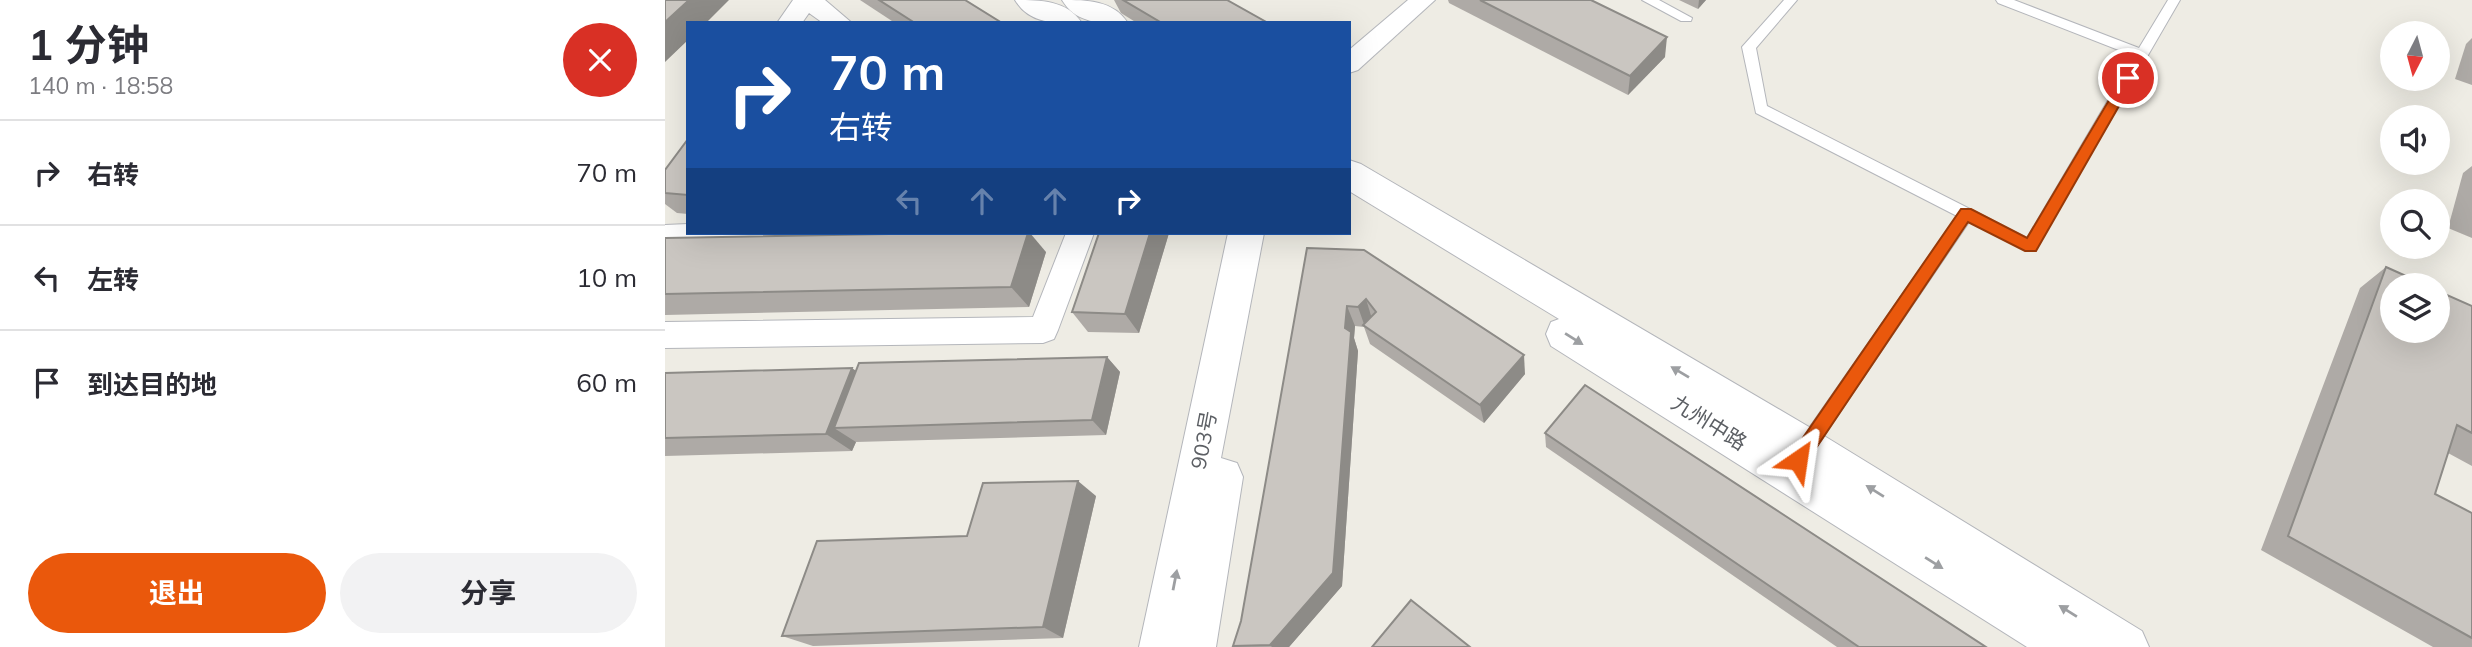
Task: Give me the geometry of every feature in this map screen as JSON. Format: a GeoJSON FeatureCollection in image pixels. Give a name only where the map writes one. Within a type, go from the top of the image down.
{"type":"FeatureCollection","features":[{"type":"Feature","properties":{"kind":"street"},"geometry":{"type":"LineString","coordinates":[[791,21],[807,0],[837,21]]}},
{"type":"Feature","properties":{"kind":"street"},"geometry":{"type":"LineString","coordinates":[[1030,0],[1063,21]]}},
{"type":"Feature","properties":{"kind":"street"},"geometry":{"type":"LineString","coordinates":[[1077,0],[1109,21]]}},
{"type":"Feature","properties":{"kind":"street"},"geometry":{"type":"LineString","coordinates":[[1351,62],[1423,0]]}},
{"type":"Feature","properties":{"kind":"street"},"geometry":{"type":"LineString","coordinates":[[1351,175],[1798,460],[2126,647]]}},
{"type":"Feature","properties":{"kind":"street","name":"九州中路"},"geometry":{"type":"LineString","coordinates":[[1351,201],[1798,460],[2069,647]]}},
{"type":"Feature","properties":{"kind":"street"},"geometry":{"type":"LineString","coordinates":[[665,236],[705,235]]}},
{"type":"Feature","properties":{"kind":"street"},"geometry":{"type":"LineString","coordinates":[[665,335],[1043,330],[1079,235]]}},
{"type":"Feature","properties":{"kind":"street","name":"903号"},"geometry":{"type":"LineString","coordinates":[[1161,647],[1246,235]]}},
{"type":"Feature","properties":{"kind":"street"},"geometry":{"type":"LineString","coordinates":[[1193,647],[1263,235]]}},
{"type":"Feature","properties":{"kind":"lane"},"geometry":{"type":"LineString","coordinates":[[1648,0],[1686,18]]}},
{"type":"Feature","properties":{"kind":"lane"},"geometry":{"type":"LineString","coordinates":[[1791,0],[1749,47],[1761,109],[2030,246],[2174,0]]}},
{"type":"Feature","properties":{"kind":"lane"},"geometry":{"type":"LineString","coordinates":[[2002,0],[2142,54]]}},
{"type":"Feature","properties":{"kind":"lane"},"geometry":{"type":"LineString","coordinates":[[1798,460],[1966,214]]}},
{"type":"Feature","properties":{"kind":"building"},"geometry":{"type":"Polygon","coordinates":[[[665,0],[689,0],[665,22],[665,0]]]}},
{"type":"Feature","properties":{"kind":"building"},"geometry":{"type":"Polygon","coordinates":[[[879,0],[965,0],[999,21],[912,21],[879,0]]]}},
{"type":"Feature","properties":{"kind":"building"},"geometry":{"type":"Polygon","coordinates":[[[1123,0],[1227,0],[1264,21],[1159,21],[1123,0]]]}},
{"type":"Feature","properties":{"kind":"building"},"geometry":{"type":"Polygon","coordinates":[[[1480,0],[1591,0],[1667,37],[1630,76],[1480,0]]]}},
{"type":"Feature","properties":{"kind":"building"},"geometry":{"type":"Polygon","coordinates":[[[686,142],[686,195],[665,193],[665,170],[686,142]]]}},
{"type":"Feature","properties":{"kind":"building"},"geometry":{"type":"Polygon","coordinates":[[[1027,235],[1011,287],[665,294],[665,238],[1027,235]]]}},
{"type":"Feature","properties":{"kind":"building"},"geometry":{"type":"Polygon","coordinates":[[[1098,235],[1149,235],[1125,314],[1072,312],[1098,235]]]}},
{"type":"Feature","properties":{"kind":"building"},"geometry":{"type":"Polygon","coordinates":[[[1307,248],[1364,250],[1524,355],[1480,405],[1363,325],[1376,312],[1366,299],[1358,307],[1347,306],[1345,328],[1351,332],[1333,573],[1270,645],[1233,646],[1241,621],[1307,248]]]}},
{"type":"Feature","properties":{"kind":"building"},"geometry":{"type":"Polygon","coordinates":[[[2386,267],[2399,273],[2384,273],[2386,267]]]}},
{"type":"Feature","properties":{"kind":"building"},"geometry":{"type":"Polygon","coordinates":[[[2380,283],[2380,343],[2450,343],[2450,296],[2472,306],[2472,433],[2457,425],[2435,494],[2472,513],[2472,638],[2288,536],[2380,283]]]}},
{"type":"Feature","properties":{"kind":"building"},"geometry":{"type":"Polygon","coordinates":[[[1107,357],[1092,420],[834,428],[859,363],[1107,357]]]}},
{"type":"Feature","properties":{"kind":"building"},"geometry":{"type":"Polygon","coordinates":[[[852,368],[826,434],[665,438],[665,373],[852,368]]]}},
{"type":"Feature","properties":{"kind":"building"},"geometry":{"type":"Polygon","coordinates":[[[1585,385],[1986,647],[1859,647],[1545,433],[1585,385]]]}},
{"type":"Feature","properties":{"kind":"building"},"geometry":{"type":"Polygon","coordinates":[[[1078,481],[1043,627],[782,636],[817,541],[967,536],[983,483],[1078,481]]]}},
{"type":"Feature","properties":{"kind":"building"},"geometry":{"type":"Polygon","coordinates":[[[1411,600],[1470,647],[1372,647],[1411,600]]]}},
{"type":"Feature","properties":{"kind":"route"},"geometry":{"type":"LineString","coordinates":[[1798,460],[1966,214],[2030,246],[2128,78]]}}]}
